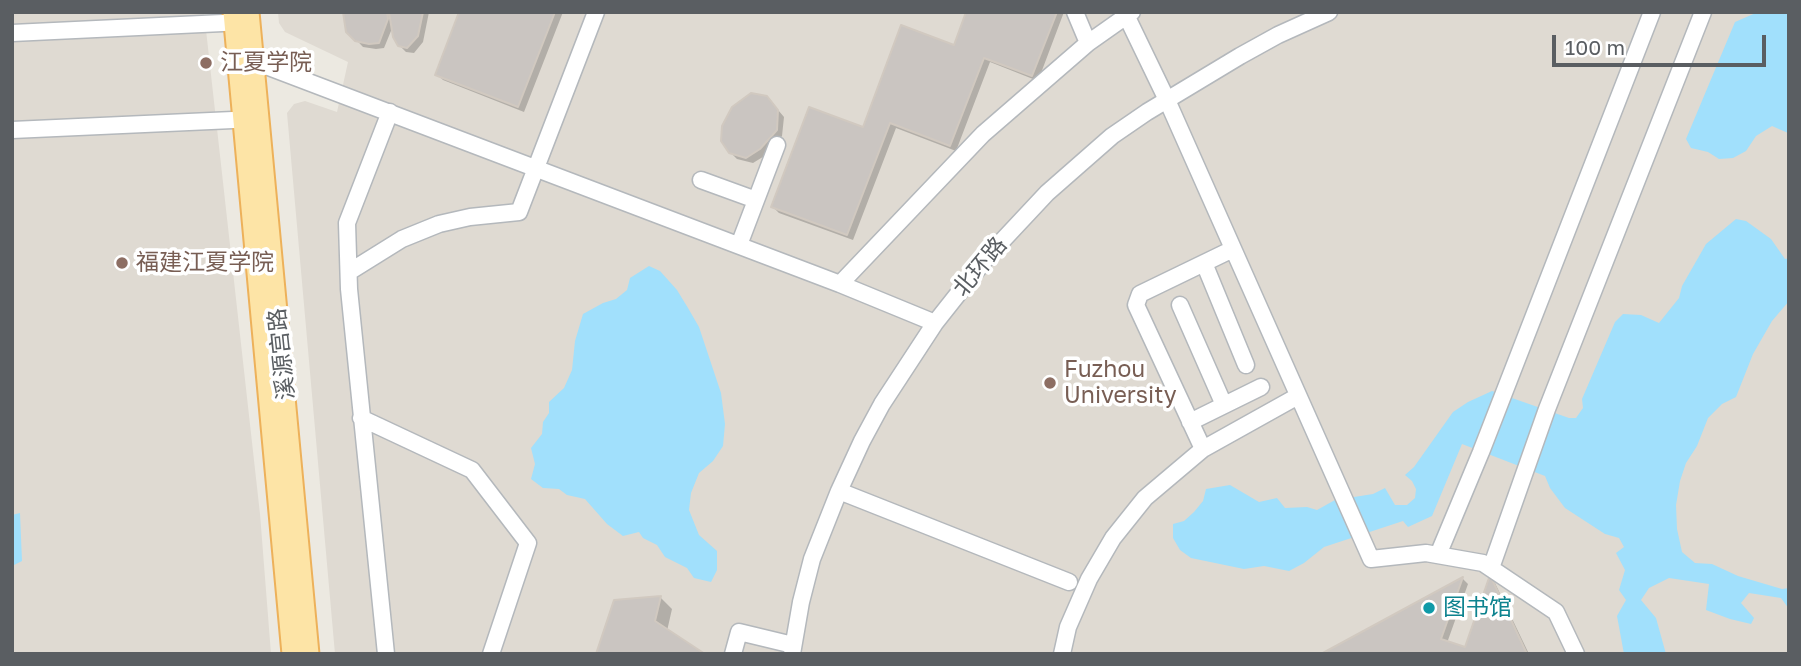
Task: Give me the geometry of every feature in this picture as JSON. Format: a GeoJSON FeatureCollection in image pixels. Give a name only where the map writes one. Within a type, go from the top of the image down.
{"type":"FeatureCollection","features":[{"type":"Feature","properties":{"kind":"main road","name":"溪源宫路"},"geometry":{"type":"LineString","coordinates":[[242,17],[253,61],[250,119],[310,654]]}},
{"type":"Feature","properties":{"kind":"main road","name":"溪源宫路"},"geometry":{"type":"LineString","coordinates":[[242,17],[292,654]]}},
{"type":"Feature","properties":{"kind":"street"},"geometry":{"type":"LineString","coordinates":[[349,272],[402,239],[439,224],[470,217],[519,212],[596,12]]}},
{"type":"Feature","properties":{"kind":"street"},"geometry":{"type":"LineString","coordinates":[[1075,12],[1088,43]]}},
{"type":"Feature","properties":{"kind":"street","name":"北环路"},"geometry":{"type":"LineString","coordinates":[[792,649],[812,559],[838,491],[882,404],[935,324],[988,256],[1047,193],[1112,136],[1167,100],[1278,35],[1329,12]]}},
{"type":"Feature","properties":{"kind":"street"},"geometry":{"type":"LineString","coordinates":[[1438,555],[1481,452],[1652,12]]}},
{"type":"Feature","properties":{"kind":"street"},"geometry":{"type":"LineString","coordinates":[[1491,568],[1547,409],[1703,12]]}},
{"type":"Feature","properties":{"kind":"street"},"geometry":{"type":"LineString","coordinates":[[840,284],[983,134],[1088,43],[1129,14],[1371,559],[1426,553],[1483,563],[1556,612],[1576,654]]}},
{"type":"Feature","properties":{"kind":"street"},"geometry":{"type":"LineString","coordinates":[[12,33],[242,17]]}},
{"type":"Feature","properties":{"kind":"street"},"geometry":{"type":"LineString","coordinates":[[253,61],[739,245],[935,324]]}},
{"type":"Feature","properties":{"kind":"street"},"geometry":{"type":"LineString","coordinates":[[386,654],[361,418],[349,272],[348,223],[390,112]]}},
{"type":"Feature","properties":{"kind":"street"},"geometry":{"type":"LineString","coordinates":[[12,130],[250,119]]}},
{"type":"Feature","properties":{"kind":"street"},"geometry":{"type":"LineString","coordinates":[[739,245],[777,145]]}},
{"type":"Feature","properties":{"kind":"street"},"geometry":{"type":"LineString","coordinates":[[701,180],[756,200]]}},
{"type":"Feature","properties":{"kind":"street"},"geometry":{"type":"LineString","coordinates":[[1203,449],[1136,306],[1140,294],[1233,249]]}},
{"type":"Feature","properties":{"kind":"street"},"geometry":{"type":"LineString","coordinates":[[1204,263],[1247,365]]}},
{"type":"Feature","properties":{"kind":"street"},"geometry":{"type":"LineString","coordinates":[[1180,305],[1224,405]]}},
{"type":"Feature","properties":{"kind":"street"},"geometry":{"type":"LineString","coordinates":[[1190,422],[1261,387]]}},
{"type":"Feature","properties":{"kind":"street"},"geometry":{"type":"LineString","coordinates":[[1062,654],[1068,627],[1089,579],[1113,538],[1145,498],[1203,449],[1297,396]]}},
{"type":"Feature","properties":{"kind":"street"},"geometry":{"type":"LineString","coordinates":[[361,418],[472,470],[528,543],[491,654]]}},
{"type":"Feature","properties":{"kind":"street"},"geometry":{"type":"LineString","coordinates":[[838,491],[1069,582]]}},
{"type":"Feature","properties":{"kind":"street"},"geometry":{"type":"LineString","coordinates":[[733,654],[739,632],[792,649]]}},
{"type":"Feature","properties":{"kind":"shaded area","name":"福建江夏学院"},"geometry":{"type":"Polygon","coordinates":[[[12,12],[204,12],[260,514],[271,654],[12,654],[12,12]]]}},
{"type":"Feature","properties":{"kind":"shaded area","name":"Fuzhou University"},"geometry":{"type":"Polygon","coordinates":[[[278,12],[1789,12],[1789,654],[335,654],[287,113],[294,104],[305,101],[337,112],[348,62],[285,32],[279,23],[278,12]]]}},
{"type":"Feature","properties":{"kind":"water"},"geometry":{"type":"Polygon","coordinates":[[[1758,12],[1789,12],[1789,136],[1772,126],[1756,136],[1746,151],[1733,158],[1719,159],[1708,152],[1691,148],[1686,139],[1735,22],[1758,12]]]}},
{"type":"Feature","properties":{"kind":"water"},"geometry":{"type":"Polygon","coordinates":[[[1736,219],[1746,221],[1771,239],[1785,259],[1789,258],[1789,301],[1772,321],[1753,354],[1736,397],[1722,404],[1708,418],[1680,481],[1676,505],[1677,529],[1682,552],[1695,563],[1712,564],[1738,576],[1782,589],[1789,588],[1789,609],[1781,598],[1749,593],[1741,603],[1754,618],[1751,624],[1730,619],[1706,610],[1709,584],[1669,578],[1649,588],[1641,600],[1656,618],[1666,654],[1624,654],[1617,616],[1626,600],[1619,590],[1625,570],[1616,553],[1624,547],[1619,538],[1605,534],[1565,508],[1550,488],[1545,476],[1462,444],[1432,516],[1408,527],[1403,521],[1324,547],[1289,571],[1264,566],[1244,569],[1191,558],[1180,550],[1173,538],[1173,524],[1184,521],[1194,512],[1203,501],[1206,489],[1230,485],[1259,502],[1277,498],[1285,508],[1307,507],[1317,510],[1335,500],[1373,494],[1385,488],[1395,505],[1407,505],[1415,498],[1416,489],[1405,475],[1414,467],[1453,412],[1492,391],[1569,418],[1576,418],[1583,408],[1582,399],[1615,322],[1623,314],[1641,315],[1659,323],[1679,298],[1682,286],[1706,244],[1736,219]]]}},
{"type":"Feature","properties":{"kind":"water"},"geometry":{"type":"Polygon","coordinates":[[[649,266],[660,271],[677,290],[699,327],[721,393],[725,424],[723,446],[713,461],[699,473],[691,493],[689,510],[699,535],[717,551],[717,570],[711,582],[694,578],[687,568],[665,557],[657,545],[643,538],[639,532],[623,536],[607,524],[585,499],[567,495],[559,489],[543,488],[531,479],[535,464],[531,448],[542,434],[543,422],[549,413],[549,402],[564,388],[572,370],[575,341],[583,314],[616,299],[627,290],[630,278],[649,266]]]}},
{"type":"Feature","properties":{"kind":"water"},"geometry":{"type":"Polygon","coordinates":[[[20,513],[22,561],[12,566],[12,515],[20,513]]]}},
{"type":"Feature","properties":{"kind":"building"},"geometry":{"type":"Polygon","coordinates":[[[343,12],[387,12],[388,19],[379,43],[355,41],[346,32],[343,12]]]}},
{"type":"Feature","properties":{"kind":"building"},"geometry":{"type":"Polygon","coordinates":[[[389,12],[423,12],[418,36],[407,48],[398,46],[393,37],[389,12]]]}},
{"type":"Feature","properties":{"kind":"building"},"geometry":{"type":"Polygon","coordinates":[[[459,12],[555,12],[518,107],[435,75],[459,12]]]}},
{"type":"Feature","properties":{"kind":"building"},"geometry":{"type":"Polygon","coordinates":[[[966,12],[1057,12],[1032,76],[984,58],[950,146],[890,123],[847,235],[771,207],[809,107],[863,127],[901,25],[954,45],[966,12]]]}},
{"type":"Feature","properties":{"kind":"building"},"geometry":{"type":"Polygon","coordinates":[[[751,93],[767,96],[778,110],[777,130],[760,149],[746,158],[729,153],[721,141],[722,126],[732,107],[751,93]]]}},
{"type":"Feature","properties":{"kind":"building","name":"图书馆"},"geometry":{"type":"Polygon","coordinates":[[[1490,575],[1527,654],[1321,654],[1463,577],[1441,639],[1465,647],[1490,575]]]}},
{"type":"Feature","properties":{"kind":"building"},"geometry":{"type":"Polygon","coordinates":[[[661,596],[655,621],[705,654],[596,654],[614,600],[661,596]]]}},
{"type":"Feature","properties":{"kind":"place","name":"江夏学院"},"geometry":{"type":"Point","coordinates":[206,63]}},
{"type":"Feature","properties":{"kind":"place","name":"福建江夏学院"},"geometry":{"type":"Point","coordinates":[122,263]}},
{"type":"Feature","properties":{"kind":"place","name":"Fuzhou University"},"geometry":{"type":"Point","coordinates":[1050,383]}},
{"type":"Feature","properties":{"kind":"place","name":"图书馆"},"geometry":{"type":"Point","coordinates":[1429,608]}}]}
